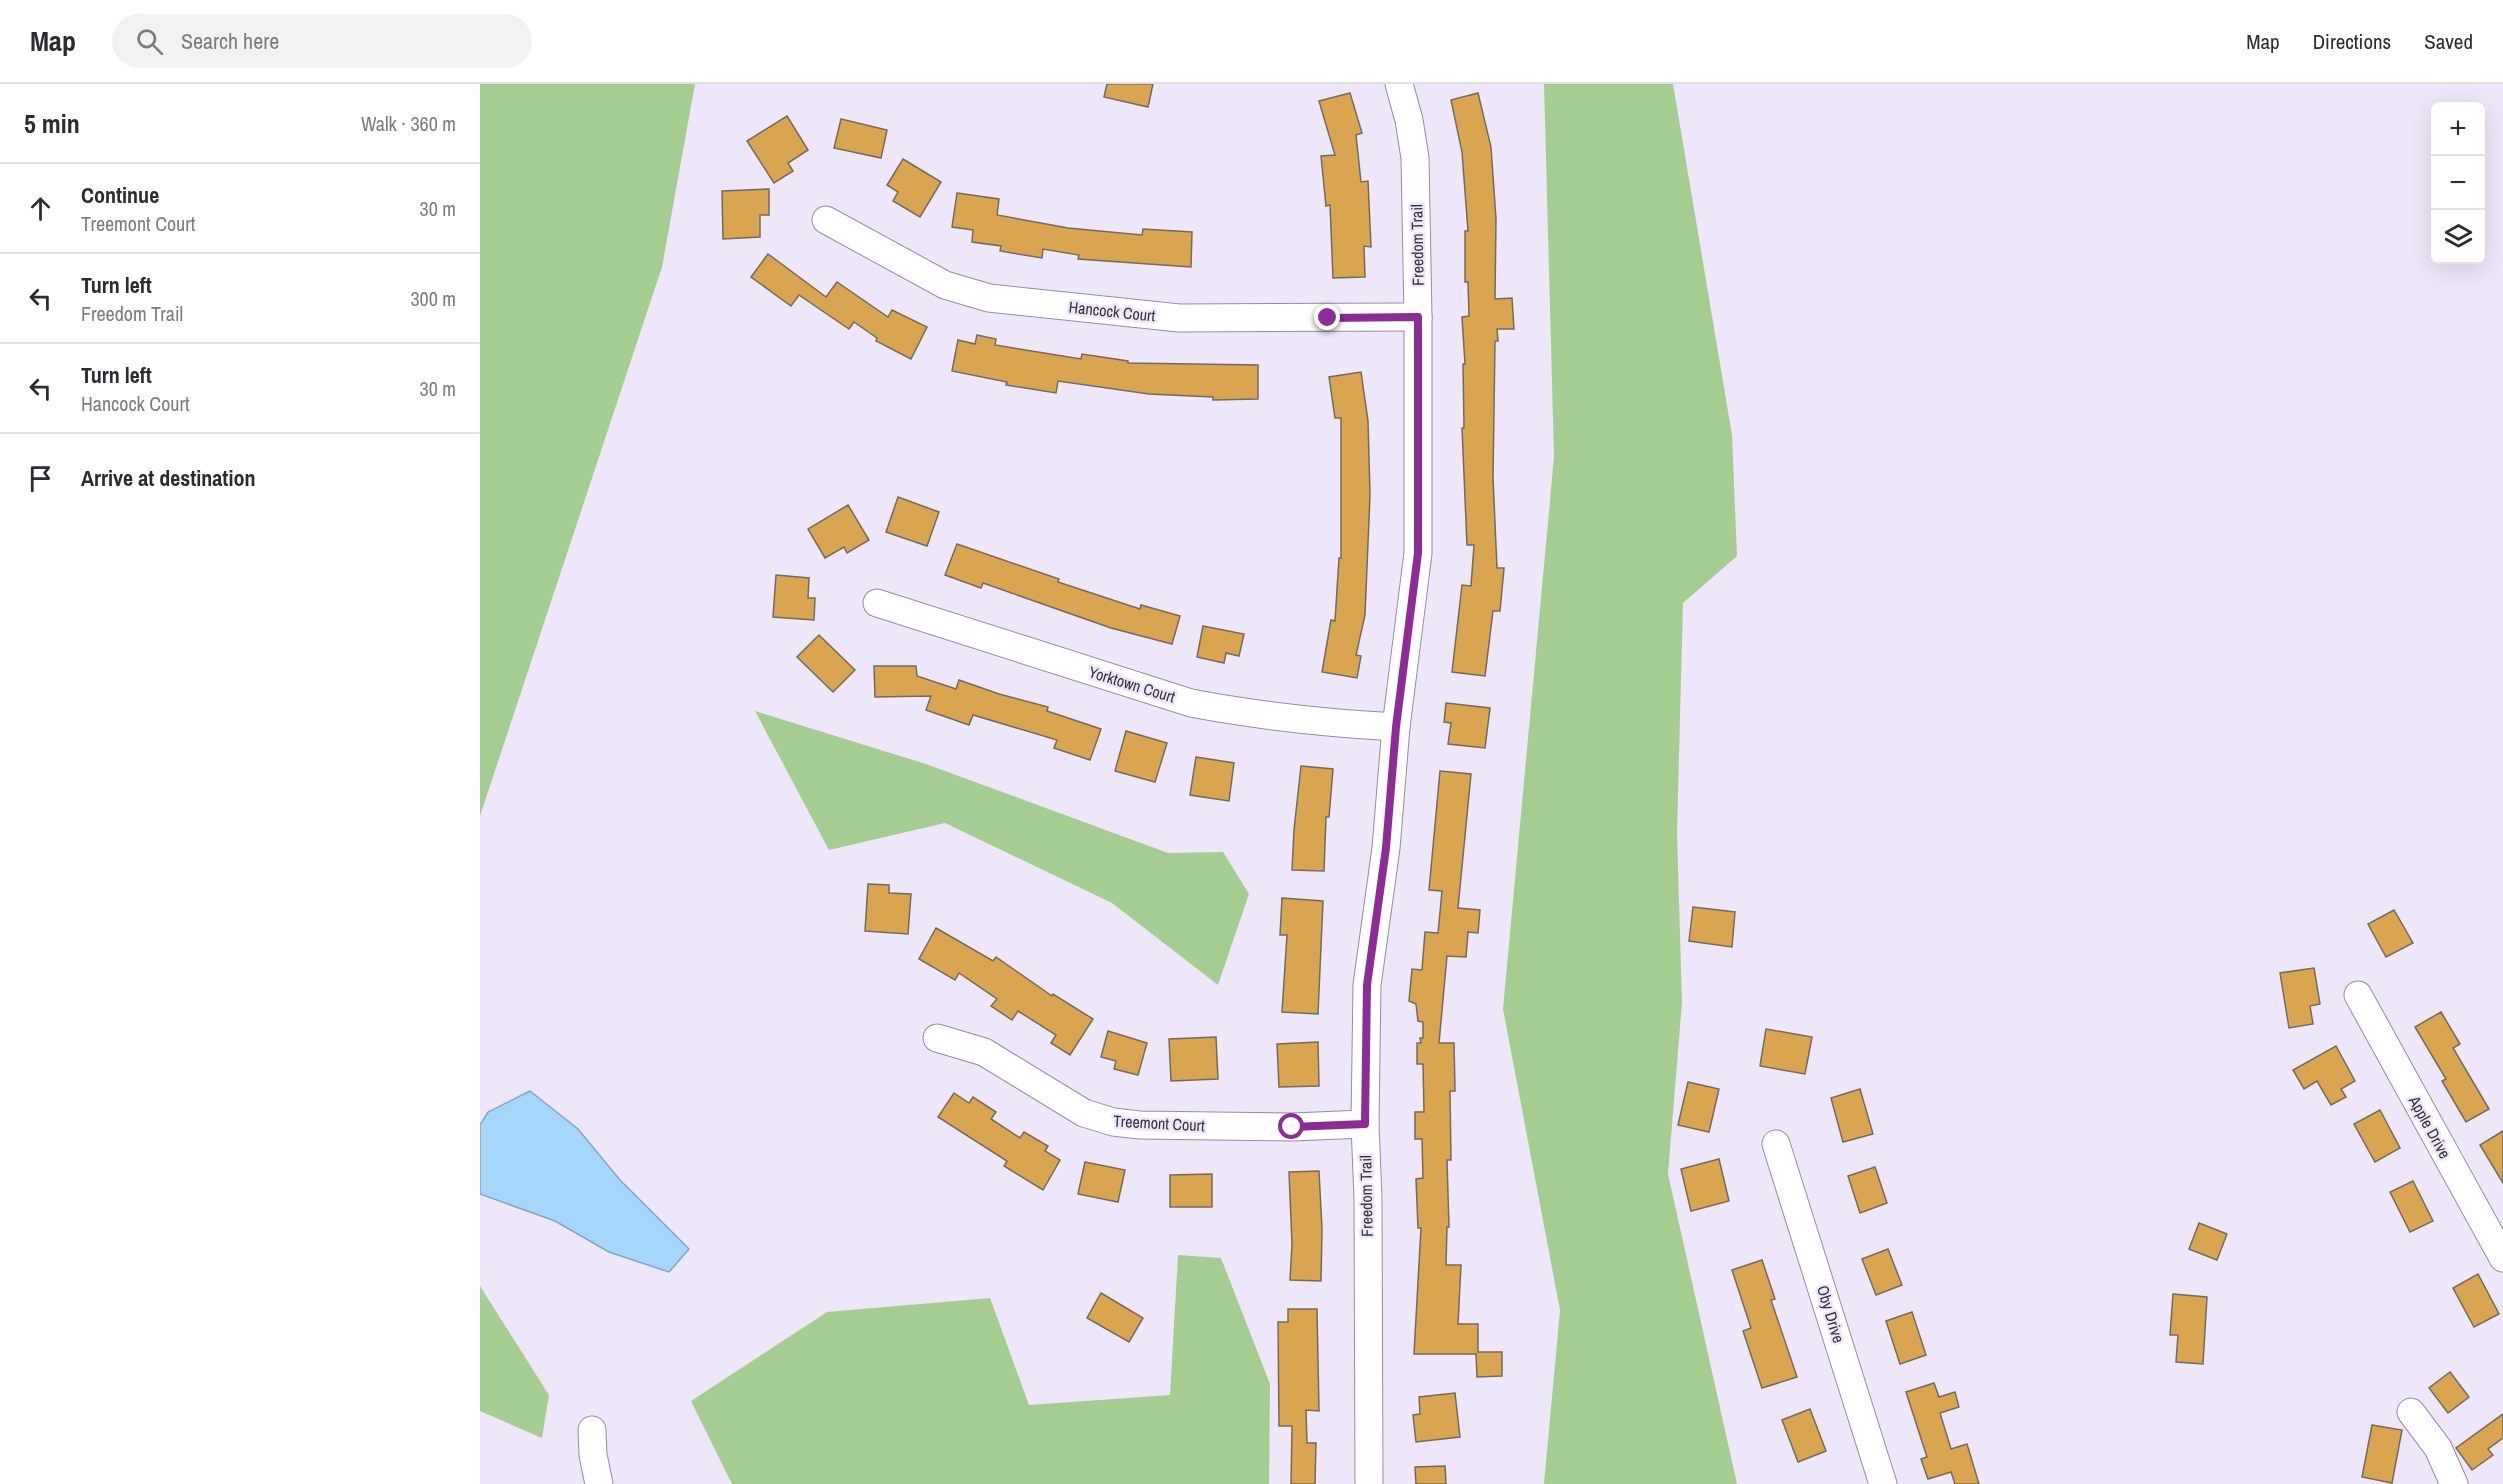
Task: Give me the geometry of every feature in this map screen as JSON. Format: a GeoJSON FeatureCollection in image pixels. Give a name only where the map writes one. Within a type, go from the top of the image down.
{"type":"FeatureCollection","features":[{"type":"Feature","properties":{"kind":"street","name":"Freedom Trail"},"geometry":{"type":"LineString","coordinates":[[1369,1484],[1368,1199],[1365,1124],[1367,985],[1386,848],[1396,727],[1418,553],[1415,158],[1409,120],[1399,84]]}},
{"type":"Feature","properties":{"kind":"street","name":"Hancock Court"},"geometry":{"type":"LineString","coordinates":[[826,220],[945,285],[989,298],[1179,318],[1418,317]]}},
{"type":"Feature","properties":{"kind":"street","name":"Yorktown Court"},"geometry":{"type":"LineString","coordinates":[[877,603],[1191,703],[1230,711],[1341,724],[1396,727]]}},
{"type":"Feature","properties":{"kind":"street","name":"Apple Drive"},"geometry":{"type":"LineString","coordinates":[[2358,995],[2503,1258]]}},
{"type":"Feature","properties":{"kind":"street","name":"Treemont Court"},"geometry":{"type":"LineString","coordinates":[[937,1038],[984,1052],[1084,1113],[1113,1122],[1140,1125],[1292,1127],[1365,1124]]}},
{"type":"Feature","properties":{"kind":"street","name":"Oby Drive"},"geometry":{"type":"LineString","coordinates":[[1776,1144],[1883,1484]]}},
{"type":"Feature","properties":{"kind":"street"},"geometry":{"type":"LineString","coordinates":[[2411,1412],[2438,1448],[2454,1484]]}},
{"type":"Feature","properties":{"kind":"street"},"geometry":{"type":"LineString","coordinates":[[592,1430],[593,1455],[599,1484]]}},
{"type":"Feature","properties":{"kind":"green space"},"geometry":{"type":"Polygon","coordinates":[[[480,84],[695,84],[662,267],[480,816],[480,84]]]}},
{"type":"Feature","properties":{"kind":"green space"},"geometry":{"type":"Polygon","coordinates":[[[1544,84],[1673,84],[1732,435],[1737,556],[1683,603],[1677,833],[1682,1002],[1668,1174],[1737,1484],[1544,1484],[1560,1310],[1503,1009],[1554,457],[1544,84]]]}},
{"type":"Feature","properties":{"kind":"green space"},"geometry":{"type":"Polygon","coordinates":[[[755,711],[926,764],[1168,853],[1223,852],[1249,894],[1218,985],[1112,903],[945,823],[829,850],[755,711]]]}},
{"type":"Feature","properties":{"kind":"green space"},"geometry":{"type":"Polygon","coordinates":[[[1178,1255],[1221,1258],[1270,1384],[1269,1484],[732,1484],[691,1401],[827,1312],[990,1298],[1029,1405],[1170,1395],[1178,1255]]]}},
{"type":"Feature","properties":{"kind":"green space"},"geometry":{"type":"Polygon","coordinates":[[[480,1286],[549,1395],[542,1438],[480,1411],[480,1286]]]}},
{"type":"Feature","properties":{"kind":"water"},"geometry":{"type":"Polygon","coordinates":[[[530,1091],[578,1129],[620,1180],[689,1249],[669,1272],[609,1252],[555,1221],[480,1194],[480,1125],[488,1112],[530,1091]]]}},
{"type":"Feature","properties":{"kind":"building"},"geometry":{"type":"Polygon","coordinates":[[[1107,84],[1153,84],[1148,107],[1104,97],[1107,84]]]}},
{"type":"Feature","properties":{"kind":"building"},"geometry":{"type":"Polygon","coordinates":[[[1350,93],[1362,133],[1356,135],[1361,182],[1368,181],[1371,247],[1364,246],[1365,277],[1333,278],[1330,205],[1326,206],[1321,156],[1335,155],[1319,101],[1350,93]]]}},
{"type":"Feature","properties":{"kind":"building"},"geometry":{"type":"Polygon","coordinates":[[[1478,93],[1491,147],[1496,219],[1495,299],[1512,298],[1514,329],[1497,329],[1498,341],[1495,341],[1493,478],[1497,568],[1504,568],[1500,611],[1493,611],[1485,676],[1452,672],[1462,585],[1471,586],[1474,545],[1467,545],[1462,428],[1464,428],[1463,364],[1465,364],[1462,317],[1469,316],[1468,282],[1465,282],[1465,231],[1468,231],[1462,152],[1451,100],[1478,93]]]}},
{"type":"Feature","properties":{"kind":"building"},"geometry":{"type":"Polygon","coordinates":[[[787,116],[808,150],[788,163],[793,171],[774,183],[747,141],[787,116]]]}},
{"type":"Feature","properties":{"kind":"building"},"geometry":{"type":"Polygon","coordinates":[[[841,119],[887,130],[881,158],[834,148],[841,119]]]}},
{"type":"Feature","properties":{"kind":"building"},"geometry":{"type":"Polygon","coordinates":[[[903,159],[941,182],[920,217],[893,201],[898,192],[887,185],[903,159]]]}},
{"type":"Feature","properties":{"kind":"building"},"geometry":{"type":"Polygon","coordinates":[[[769,189],[769,215],[760,215],[760,237],[723,239],[722,191],[769,189]]]}},
{"type":"Feature","properties":{"kind":"building"},"geometry":{"type":"Polygon","coordinates":[[[957,193],[999,199],[997,215],[1068,228],[1142,235],[1143,229],[1192,232],[1191,267],[1078,259],[1079,255],[1043,249],[1042,258],[1000,251],[1001,246],[972,242],[973,230],[952,227],[957,193]]]}},
{"type":"Feature","properties":{"kind":"building"},"geometry":{"type":"Polygon","coordinates":[[[768,254],[826,297],[837,282],[888,317],[892,310],[927,327],[911,359],[876,341],[877,338],[854,322],[849,329],[799,295],[791,306],[751,277],[768,254]]]}},
{"type":"Feature","properties":{"kind":"building"},"geometry":{"type":"Polygon","coordinates":[[[977,335],[996,339],[995,345],[1081,359],[1082,354],[1128,361],[1128,363],[1258,365],[1258,399],[1213,400],[1213,397],[1149,394],[1058,381],[1056,393],[1006,385],[1007,382],[952,371],[958,340],[975,344],[977,335]]]}},
{"type":"Feature","properties":{"kind":"building"},"geometry":{"type":"Polygon","coordinates":[[[1361,372],[1368,421],[1370,495],[1365,615],[1356,655],[1361,656],[1357,678],[1322,672],[1331,620],[1335,621],[1339,558],[1341,558],[1341,418],[1335,418],[1329,377],[1361,372]]]}},
{"type":"Feature","properties":{"kind":"building"},"geometry":{"type":"Polygon","coordinates":[[[898,497],[939,512],[927,546],[886,532],[898,497]]]}},
{"type":"Feature","properties":{"kind":"building"},"geometry":{"type":"Polygon","coordinates":[[[848,505],[869,540],[847,553],[844,547],[825,558],[808,529],[848,505]]]}},
{"type":"Feature","properties":{"kind":"building"},"geometry":{"type":"Polygon","coordinates":[[[957,544],[1059,579],[1058,582],[1140,609],[1141,605],[1180,616],[1172,644],[1111,628],[983,583],[981,588],[945,575],[957,544]]]}},
{"type":"Feature","properties":{"kind":"building"},"geometry":{"type":"Polygon","coordinates":[[[776,575],[809,578],[808,598],[815,598],[814,620],[773,617],[776,575]]]}},
{"type":"Feature","properties":{"kind":"building"},"geometry":{"type":"Polygon","coordinates":[[[1203,626],[1244,634],[1239,656],[1226,653],[1224,663],[1197,657],[1203,626]]]}},
{"type":"Feature","properties":{"kind":"building"},"geometry":{"type":"Polygon","coordinates":[[[819,635],[855,670],[833,692],[797,657],[819,635]]]}},
{"type":"Feature","properties":{"kind":"building"},"geometry":{"type":"Polygon","coordinates":[[[874,666],[916,666],[917,676],[956,689],[959,680],[1048,707],[1047,711],[1101,729],[1090,760],[1054,748],[1057,740],[973,715],[969,725],[926,710],[931,696],[875,697],[874,666]]]}},
{"type":"Feature","properties":{"kind":"building"},"geometry":{"type":"Polygon","coordinates":[[[1446,703],[1490,708],[1485,748],[1448,744],[1451,723],[1444,722],[1446,703]]]}},
{"type":"Feature","properties":{"kind":"building"},"geometry":{"type":"Polygon","coordinates":[[[1126,731],[1167,743],[1155,782],[1115,771],[1126,731]]]}},
{"type":"Feature","properties":{"kind":"building"},"geometry":{"type":"Polygon","coordinates":[[[1196,757],[1234,763],[1229,801],[1190,795],[1196,757]]]}},
{"type":"Feature","properties":{"kind":"building"},"geometry":{"type":"Polygon","coordinates":[[[1301,766],[1333,769],[1329,817],[1326,817],[1324,871],[1292,870],[1301,766]]]}},
{"type":"Feature","properties":{"kind":"building"},"geometry":{"type":"Polygon","coordinates":[[[1440,771],[1471,774],[1458,908],[1480,910],[1478,933],[1468,932],[1466,957],[1447,956],[1439,1043],[1454,1043],[1455,1091],[1450,1091],[1451,1160],[1447,1160],[1449,1227],[1447,1227],[1446,1265],[1461,1265],[1458,1324],[1478,1324],[1478,1352],[1502,1352],[1502,1376],[1477,1377],[1476,1354],[1414,1354],[1421,1228],[1418,1228],[1416,1179],[1423,1178],[1422,1139],[1415,1139],[1415,1112],[1424,1112],[1423,1064],[1417,1064],[1417,1043],[1421,1043],[1420,1038],[1423,1038],[1423,1022],[1418,1021],[1416,1004],[1409,1001],[1412,969],[1422,970],[1425,932],[1438,933],[1442,891],[1429,890],[1440,771]]]}},
{"type":"Feature","properties":{"kind":"building"},"geometry":{"type":"Polygon","coordinates":[[[868,884],[889,885],[889,893],[911,894],[908,934],[865,931],[868,884]]]}},
{"type":"Feature","properties":{"kind":"building"},"geometry":{"type":"Polygon","coordinates":[[[1282,898],[1323,901],[1318,1014],[1282,1012],[1287,935],[1280,935],[1282,898]]]}},
{"type":"Feature","properties":{"kind":"building"},"geometry":{"type":"Polygon","coordinates":[[[1693,907],[1735,912],[1732,947],[1689,941],[1693,907]]]}},
{"type":"Feature","properties":{"kind":"building"},"geometry":{"type":"Polygon","coordinates":[[[2394,910],[2413,943],[2386,957],[2368,924],[2394,910]]]}},
{"type":"Feature","properties":{"kind":"building"},"geometry":{"type":"Polygon","coordinates":[[[936,928],[993,961],[996,957],[1052,996],[1053,994],[1093,1019],[1070,1055],[1051,1043],[1056,1035],[1018,1011],[1012,1020],[991,1006],[997,999],[959,973],[955,980],[919,959],[936,928]]]}},
{"type":"Feature","properties":{"kind":"building"},"geometry":{"type":"Polygon","coordinates":[[[2314,968],[2320,1004],[2310,1006],[2313,1024],[2289,1028],[2280,973],[2314,968]]]}},
{"type":"Feature","properties":{"kind":"building"},"geometry":{"type":"Polygon","coordinates":[[[2441,1012],[2460,1044],[2453,1048],[2489,1109],[2466,1122],[2442,1081],[2446,1079],[2415,1027],[2441,1012]]]}},
{"type":"Feature","properties":{"kind":"building"},"geometry":{"type":"Polygon","coordinates":[[[1766,1029],[1812,1037],[1805,1074],[1760,1066],[1766,1029]]]}},
{"type":"Feature","properties":{"kind":"building"},"geometry":{"type":"Polygon","coordinates":[[[1108,1031],[1147,1043],[1138,1075],[1114,1069],[1116,1061],[1101,1057],[1108,1031]]]}},
{"type":"Feature","properties":{"kind":"building"},"geometry":{"type":"Polygon","coordinates":[[[1216,1037],[1218,1079],[1171,1081],[1169,1039],[1216,1037]]]}},
{"type":"Feature","properties":{"kind":"building"},"geometry":{"type":"Polygon","coordinates":[[[1318,1042],[1319,1086],[1279,1087],[1277,1044],[1318,1042]]]}},
{"type":"Feature","properties":{"kind":"building"},"geometry":{"type":"Polygon","coordinates":[[[2336,1046],[2355,1081],[2341,1089],[2346,1097],[2331,1105],[2317,1081],[2304,1089],[2293,1070],[2336,1046]]]}},
{"type":"Feature","properties":{"kind":"building"},"geometry":{"type":"Polygon","coordinates":[[[1688,1082],[1719,1089],[1709,1132],[1678,1125],[1688,1082]]]}},
{"type":"Feature","properties":{"kind":"building"},"geometry":{"type":"Polygon","coordinates":[[[1860,1089],[1873,1134],[1843,1142],[1831,1098],[1860,1089]]]}},
{"type":"Feature","properties":{"kind":"building"},"geometry":{"type":"Polygon","coordinates":[[[954,1093],[969,1103],[973,1097],[996,1112],[991,1119],[1020,1138],[1024,1132],[1048,1146],[1045,1151],[1060,1160],[1043,1190],[1004,1166],[1007,1161],[938,1117],[954,1093]]]}},
{"type":"Feature","properties":{"kind":"building"},"geometry":{"type":"Polygon","coordinates":[[[2380,1110],[2400,1148],[2375,1162],[2354,1124],[2380,1110]]]}},
{"type":"Feature","properties":{"kind":"building"},"geometry":{"type":"Polygon","coordinates":[[[2503,1131],[2503,1183],[2480,1145],[2503,1131]]]}},
{"type":"Feature","properties":{"kind":"building"},"geometry":{"type":"Polygon","coordinates":[[[1719,1159],[1729,1201],[1691,1211],[1681,1169],[1719,1159]]]}},
{"type":"Feature","properties":{"kind":"building"},"geometry":{"type":"Polygon","coordinates":[[[1085,1162],[1125,1170],[1118,1202],[1078,1194],[1085,1162]]]}},
{"type":"Feature","properties":{"kind":"building"},"geometry":{"type":"Polygon","coordinates":[[[1875,1167],[1887,1203],[1860,1213],[1848,1176],[1875,1167]]]}},
{"type":"Feature","properties":{"kind":"building"},"geometry":{"type":"Polygon","coordinates":[[[1319,1171],[1322,1229],[1321,1281],[1290,1280],[1292,1244],[1289,1172],[1319,1171]]]}},
{"type":"Feature","properties":{"kind":"building"},"geometry":{"type":"Polygon","coordinates":[[[1212,1174],[1212,1207],[1170,1207],[1170,1175],[1212,1174]]]}},
{"type":"Feature","properties":{"kind":"building"},"geometry":{"type":"Polygon","coordinates":[[[2413,1181],[2433,1221],[2410,1232],[2390,1192],[2413,1181]]]}},
{"type":"Feature","properties":{"kind":"building"},"geometry":{"type":"Polygon","coordinates":[[[2199,1223],[2227,1234],[2217,1260],[2189,1249],[2199,1223]]]}},
{"type":"Feature","properties":{"kind":"building"},"geometry":{"type":"Polygon","coordinates":[[[1888,1249],[1902,1285],[1876,1295],[1862,1259],[1888,1249]]]}},
{"type":"Feature","properties":{"kind":"building"},"geometry":{"type":"Polygon","coordinates":[[[1762,1260],[1775,1299],[1771,1300],[1797,1377],[1762,1388],[1743,1331],[1751,1328],[1732,1270],[1762,1260]]]}},
{"type":"Feature","properties":{"kind":"building"},"geometry":{"type":"Polygon","coordinates":[[[2478,1274],[2499,1314],[2474,1327],[2453,1288],[2478,1274]]]}},
{"type":"Feature","properties":{"kind":"building"},"geometry":{"type":"Polygon","coordinates":[[[1101,1293],[1143,1318],[1129,1342],[1087,1318],[1101,1293]]]}},
{"type":"Feature","properties":{"kind":"building"},"geometry":{"type":"Polygon","coordinates":[[[2173,1294],[2207,1297],[2203,1364],[2176,1362],[2178,1335],[2170,1335],[2173,1294]]]}},
{"type":"Feature","properties":{"kind":"building"},"geometry":{"type":"Polygon","coordinates":[[[1288,1309],[1317,1309],[1319,1411],[1306,1410],[1307,1443],[1316,1443],[1315,1484],[1291,1484],[1292,1426],[1279,1426],[1278,1322],[1288,1322],[1288,1309]]]}},
{"type":"Feature","properties":{"kind":"building"},"geometry":{"type":"Polygon","coordinates":[[[1912,1312],[1926,1355],[1900,1364],[1886,1321],[1912,1312]]]}},
{"type":"Feature","properties":{"kind":"building"},"geometry":{"type":"Polygon","coordinates":[[[2450,1372],[2469,1397],[2448,1413],[2429,1388],[2450,1372]]]}},
{"type":"Feature","properties":{"kind":"building"},"geometry":{"type":"Polygon","coordinates":[[[1934,1383],[1939,1397],[1955,1392],[1959,1407],[1940,1413],[1951,1449],[1967,1444],[1979,1484],[1955,1484],[1951,1472],[1928,1479],[1921,1459],[1927,1457],[1906,1392],[1934,1383]]]}},
{"type":"Feature","properties":{"kind":"building"},"geometry":{"type":"Polygon","coordinates":[[[1455,1393],[1460,1437],[1416,1442],[1413,1415],[1420,1414],[1419,1397],[1455,1393]]]}},
{"type":"Feature","properties":{"kind":"building"},"geometry":{"type":"Polygon","coordinates":[[[1810,1409],[1826,1451],[1798,1462],[1782,1420],[1810,1409]]]}},
{"type":"Feature","properties":{"kind":"building"},"geometry":{"type":"Polygon","coordinates":[[[2503,1414],[2503,1438],[2488,1449],[2493,1455],[2472,1470],[2456,1448],[2503,1414]]]}},
{"type":"Feature","properties":{"kind":"building"},"geometry":{"type":"Polygon","coordinates":[[[2372,1425],[2402,1430],[2392,1483],[2362,1477],[2372,1425]]]}},
{"type":"Feature","properties":{"kind":"building"},"geometry":{"type":"Polygon","coordinates":[[[1445,1466],[1446,1484],[1416,1484],[1415,1467],[1445,1466]]]}},
{"type":"Feature","properties":{"kind":"route"},"geometry":{"type":"LineString","coordinates":[[1292,1127],[1365,1124],[1367,985],[1386,848],[1396,727],[1418,553],[1418,317],[1328,318]]}}]}
